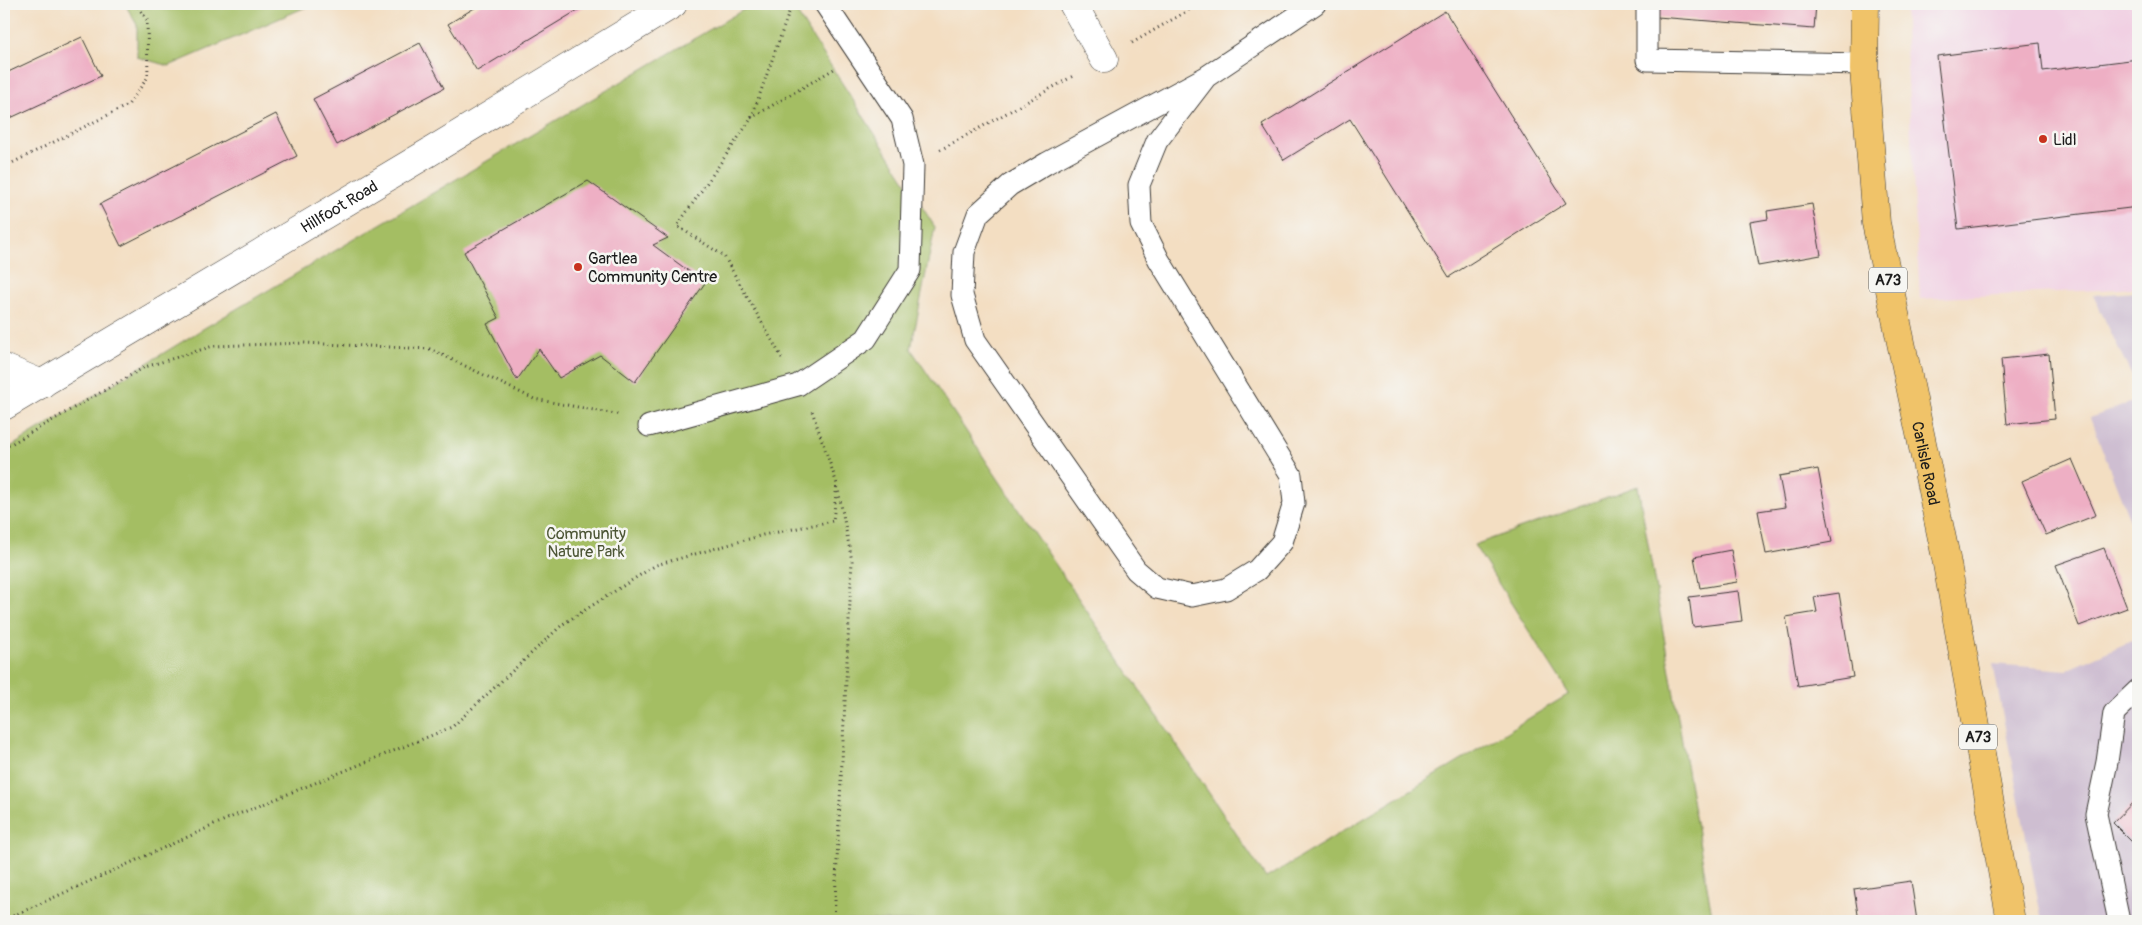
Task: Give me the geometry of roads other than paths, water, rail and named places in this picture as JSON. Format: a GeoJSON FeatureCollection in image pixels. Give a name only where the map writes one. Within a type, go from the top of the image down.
{"type":"FeatureCollection","features":[{"type":"Feature","properties":{"kind":"main road","name":"Carlisle Road"},"geometry":{"type":"LineString","coordinates":[[1865,4],[1864,64],[1876,223],[1945,553],[2011,921]]}},
{"type":"Feature","properties":{"kind":"street","name":"Hillfoot Road"},"geometry":{"type":"LineString","coordinates":[[4,406],[411,163],[672,4]]}},
{"type":"Feature","properties":{"kind":"street"},"geometry":{"type":"LineString","coordinates":[[1074,4],[1104,59]]}},
{"type":"Feature","properties":{"kind":"street"},"geometry":{"type":"LineString","coordinates":[[4,368],[42,384]]}},
{"type":"Feature","properties":{"kind":"lane"},"geometry":{"type":"LineString","coordinates":[[649,426],[798,385],[866,339],[910,270],[913,165],[902,119],[825,4]]}},
{"type":"Feature","properties":{"kind":"lane"},"geometry":{"type":"LineString","coordinates":[[1206,77],[1157,142],[1139,185],[1141,224],[1160,260],[1291,475],[1294,503],[1282,542],[1258,570],[1226,589],[1192,596],[1157,588],[1136,570],[975,340],[962,296],[964,252],[978,214],[1010,185],[1206,77],[1315,4]]}},
{"type":"Feature","properties":{"kind":"lane"},"geometry":{"type":"LineString","coordinates":[[1647,4],[1647,60],[1864,64]]}},
{"type":"Feature","properties":{"kind":"lane"},"geometry":{"type":"LineString","coordinates":[[2119,921],[2096,814],[2107,762],[2114,713],[2138,690]]}},
{"type":"Feature","properties":{"kind":"place","name":"Lidl"},"geometry":{"type":"Point","coordinates":[2043,139]}},
{"type":"Feature","properties":{"kind":"place","name":"Gartlea Community Centre"},"geometry":{"type":"Point","coordinates":[578,267]}},
{"type":"Feature","properties":{"kind":"park label","name":"Community Nature Park"},"geometry":{"type":"Point","coordinates":[586,542]}}]}
